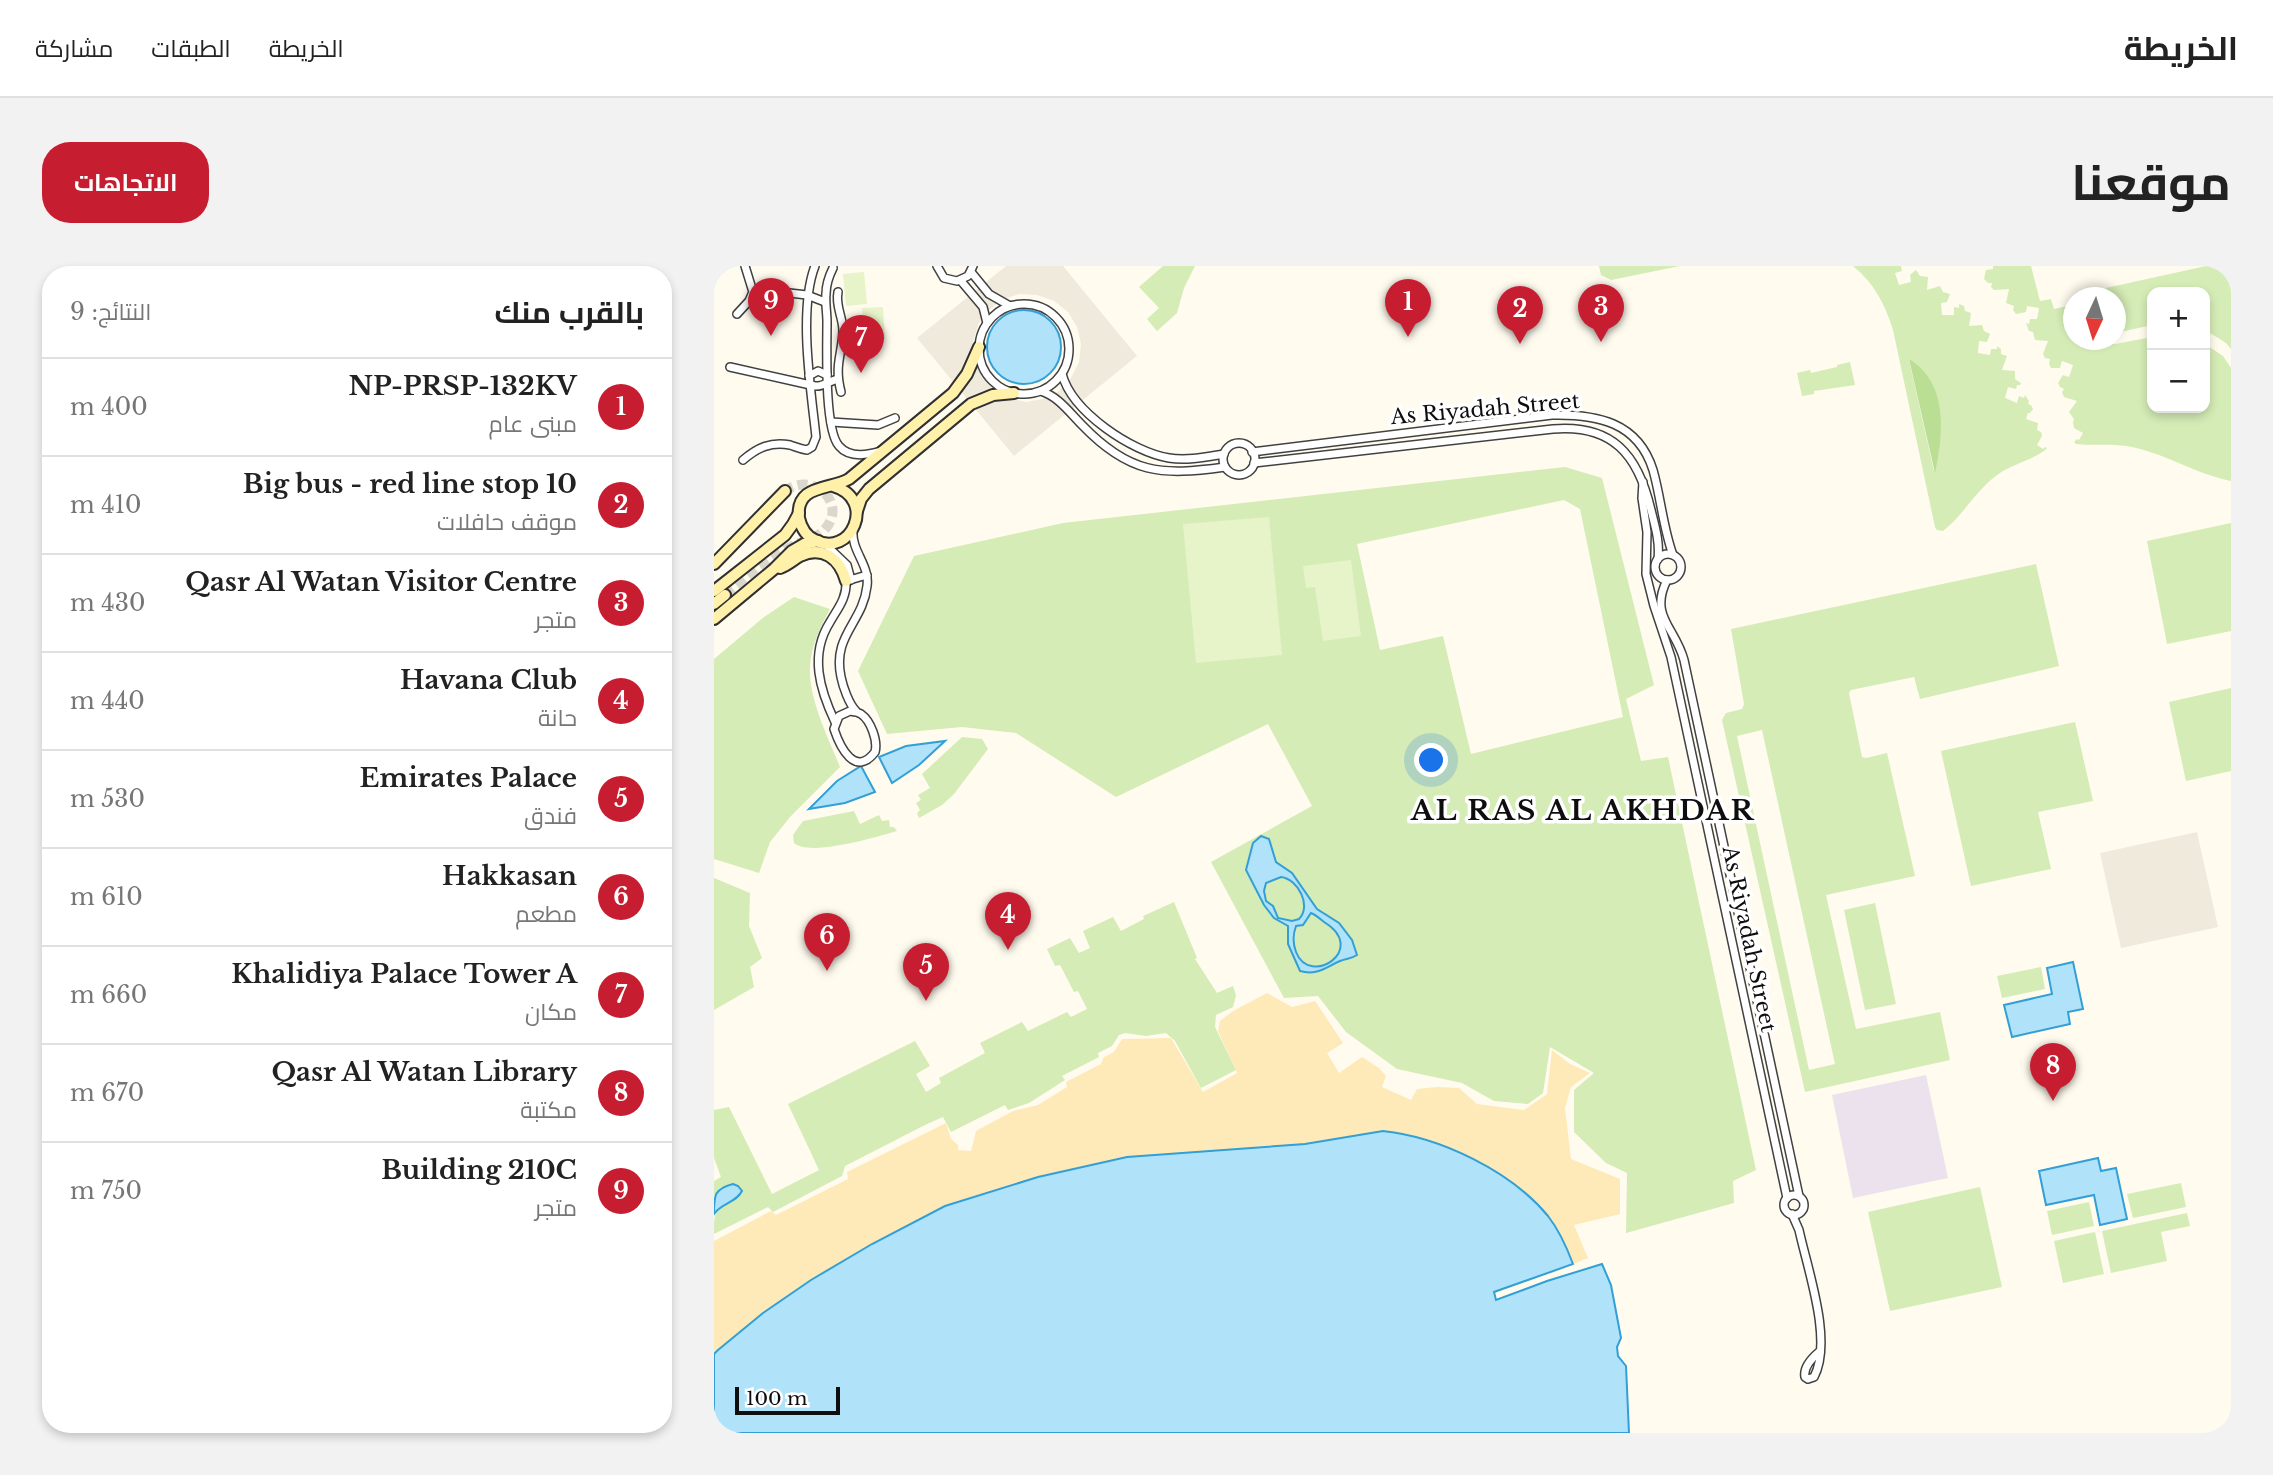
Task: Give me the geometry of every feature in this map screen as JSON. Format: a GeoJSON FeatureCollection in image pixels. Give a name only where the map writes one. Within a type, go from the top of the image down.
{"type":"FeatureCollection","features":[{"type":"Feature","properties":{"kind":"street"},"geometry":{"type":"LineString","coordinates":[[737,314],[751,299],[754,289],[745,266]]}},
{"type":"Feature","properties":{"kind":"street"},"geometry":{"type":"LineString","coordinates":[[743,460],[753,451],[765,446],[783,444],[801,450],[812,447],[816,437],[810,380],[807,295],[817,266],[827,270],[834,267]]}},
{"type":"Feature","properties":{"kind":"street"},"geometry":{"type":"LineString","coordinates":[[937,266],[944,278],[953,281],[961,281],[972,269],[989,294],[1010,306]]}},
{"type":"Feature","properties":{"kind":"street"},"geometry":{"type":"LineString","coordinates":[[834,267],[826,288],[827,378],[831,422],[838,446],[845,451],[867,454],[884,450]]}},
{"type":"Feature","properties":{"kind":"street"},"geometry":{"type":"LineString","coordinates":[[961,281],[983,307],[987,324]]}},
{"type":"Feature","properties":{"kind":"street"},"geometry":{"type":"LineString","coordinates":[[754,289],[807,295],[826,306],[838,308]]}},
{"type":"Feature","properties":{"kind":"street"},"geometry":{"type":"LineString","coordinates":[[838,292],[843,333],[838,358],[841,392]]}},
{"type":"Feature","properties":{"kind":"street"},"geometry":{"type":"LineString","coordinates":[[714,591],[785,535],[811,491],[849,479],[958,388],[967,374],[987,324],[1001,310],[1028,304],[1053,314],[1067,334],[1070,351],[1062,374],[1053,384],[1032,393],[985,397],[959,412],[869,489],[861,499],[853,528],[854,544],[867,575],[868,585],[862,608],[846,632],[840,653],[842,679],[856,712]]}},
{"type":"Feature","properties":{"kind":"street"},"geometry":{"type":"LineString","coordinates":[[979,347],[986,373],[998,385],[1014,393]]}},
{"type":"Feature","properties":{"kind":"street"},"geometry":{"type":"LineString","coordinates":[[730,367],[810,380],[821,386],[827,378]]}},
{"type":"Feature","properties":{"kind":"street"},"geometry":{"type":"LineString","coordinates":[[810,380],[818,371],[827,378],[838,379]]}},
{"type":"Feature","properties":{"kind":"street"},"geometry":{"type":"LineString","coordinates":[[1062,374],[1068,389],[1081,407],[1121,437],[1151,453],[1172,459],[1224,454]]}},
{"type":"Feature","properties":{"kind":"street"},"geometry":{"type":"LineString","coordinates":[[1041,391],[1055,397],[1091,435],[1121,456],[1147,468],[1162,472],[1186,472],[1225,467]]}},
{"type":"Feature","properties":{"kind":"street","name":"As Riyadah Street"},"geometry":{"type":"LineString","coordinates":[[1252,452],[1552,415],[1596,417],[1624,430],[1646,455],[1674,555]]}},
{"type":"Feature","properties":{"kind":"street"},"geometry":{"type":"LineString","coordinates":[[831,422],[878,425],[895,418]]}},
{"type":"Feature","properties":{"kind":"street","name":"As Riyadah Street"},"geometry":{"type":"LineString","coordinates":[[1254,463],[1579,428],[1604,435],[1630,457],[1643,482],[1657,537],[1658,559]]}},
{"type":"Feature","properties":{"kind":"street"},"geometry":{"type":"LineString","coordinates":[[1121,437],[1121,456]]}},
{"type":"Feature","properties":{"kind":"street"},"geometry":{"type":"LineString","coordinates":[[1237,443],[1245,445],[1252,452],[1254,463],[1250,470],[1243,474],[1231,472],[1225,467],[1224,454],[1229,446],[1237,443]]}},
{"type":"Feature","properties":{"kind":"street","name":"As Riyadah Street"},"geometry":{"type":"LineString","coordinates":[[1643,482],[1642,498],[1647,532],[1646,574],[1671,657],[1787,1198]]}},
{"type":"Feature","properties":{"kind":"street"},"geometry":{"type":"LineString","coordinates":[[833,486],[848,494],[857,514]]}},
{"type":"Feature","properties":{"kind":"street"},"geometry":{"type":"LineString","coordinates":[[714,564],[785,491]]}},
{"type":"Feature","properties":{"kind":"street"},"geometry":{"type":"LineString","coordinates":[[799,512],[804,530],[847,565],[848,581],[842,603],[822,635],[818,661],[821,690],[846,754],[857,761],[865,761],[875,752],[876,739],[862,715],[856,712],[844,713],[835,722]]}},
{"type":"Feature","properties":{"kind":"street"},"geometry":{"type":"LineString","coordinates":[[714,619],[798,547],[821,542],[833,543],[843,539],[853,528]]}},
{"type":"Feature","properties":{"kind":"street"},"geometry":{"type":"LineString","coordinates":[[774,569],[803,555],[819,553],[838,562],[848,581]]}},
{"type":"Feature","properties":{"kind":"street"},"geometry":{"type":"LineString","coordinates":[[1667,554],[1674,555],[1681,562],[1681,571],[1677,578],[1667,580],[1660,577],[1655,570],[1658,559],[1667,554]]}},
{"type":"Feature","properties":{"kind":"street"},"geometry":{"type":"LineString","coordinates":[[848,581],[867,575]]}},
{"type":"Feature","properties":{"kind":"street","name":"As Riyadah Street"},"geometry":{"type":"LineString","coordinates":[[1667,580],[1660,593],[1660,606],[1684,660],[1799,1196]]}},
{"type":"Feature","properties":{"kind":"street"},"geometry":{"type":"LineString","coordinates":[[714,604],[725,595]]}},
{"type":"Feature","properties":{"kind":"street"},"geometry":{"type":"LineString","coordinates":[[1799,1230],[1800,1212],[1804,1204],[1799,1196],[1793,1195],[1787,1198],[1785,1208],[1799,1230],[1820,1322],[1822,1344],[1819,1352]]}},
{"type":"Feature","properties":{"kind":"street"},"geometry":{"type":"LineString","coordinates":[[1791,1214],[1800,1212]]}},
{"type":"Feature","properties":{"kind":"shaded area"},"geometry":{"type":"Polygon","coordinates":[[[1006,266],[1063,266],[1137,356],[1014,456],[917,338],[1006,266]],[[1019,294],[1002,300],[985,313],[973,342],[974,359],[981,376],[993,389],[1008,398],[1026,402],[1043,399],[1065,385],[1079,362],[1081,344],[1077,327],[1068,312],[1054,301],[1037,295],[1019,294]]]}},
{"type":"Feature","properties":{"kind":"shaded area"},"geometry":{"type":"Polygon","coordinates":[[[2197,832],[2218,927],[2121,948],[2100,853],[2197,832]]]}},
{"type":"Feature","properties":{"kind":"shaded area"},"geometry":{"type":"Polygon","coordinates":[[[1926,1075],[1948,1178],[1853,1198],[1832,1095],[1926,1075]]]}},
{"type":"Feature","properties":{"kind":"green space"},"geometry":{"type":"Polygon","coordinates":[[[1163,266],[1195,266],[1184,288],[1177,313],[1157,331],[1147,319],[1159,308],[1139,287],[1163,266]]]}},
{"type":"Feature","properties":{"kind":"green space"},"geometry":{"type":"Polygon","coordinates":[[[1599,266],[1680,266],[1611,280],[1601,275],[1599,266]]]}},
{"type":"Feature","properties":{"kind":"green space"},"geometry":{"type":"Polygon","coordinates":[[[1853,266],[1901,266],[1902,271],[1895,273],[1899,285],[1911,282],[1910,275],[1916,270],[1920,276],[1928,277],[1927,290],[1940,286],[1943,292],[1950,294],[1947,302],[1941,303],[1942,315],[1954,315],[1954,307],[1959,308],[1959,304],[1964,306],[1965,311],[1971,313],[1969,326],[1982,325],[1984,331],[1990,334],[1987,342],[1979,341],[1978,353],[1990,355],[1991,349],[1997,349],[1997,346],[2001,349],[2001,354],[2007,356],[2002,370],[2015,371],[2015,379],[2021,383],[2016,389],[2008,387],[2005,398],[2017,403],[2019,396],[2024,398],[2025,395],[2033,409],[2026,419],[2038,423],[2037,430],[2042,436],[2037,445],[2043,449],[2047,448],[1994,477],[1943,531],[1935,527],[1893,330],[1878,295],[1853,266]],[[1909,360],[1934,471],[1939,450],[1910,360],[1909,360]]]}},
{"type":"Feature","properties":{"kind":"green space"},"geometry":{"type":"Polygon","coordinates":[[[1993,266],[2031,266],[2040,301],[2051,299],[2054,309],[2063,307],[2063,350],[2126,350],[2126,342],[2147,338],[2147,413],[2210,413],[2210,347],[2223,356],[2231,368],[2231,481],[2132,447],[2076,444],[2074,442],[2079,440],[2083,433],[2074,428],[2074,419],[2069,412],[2077,401],[2064,397],[2064,389],[2058,383],[2063,375],[2069,377],[2073,365],[2062,361],[2060,368],[2051,368],[2050,359],[2043,354],[2048,341],[2035,340],[2026,323],[2029,324],[2030,319],[2037,319],[2039,308],[2027,306],[2026,312],[2016,314],[2014,306],[2006,303],[2009,289],[1994,290],[1992,283],[1984,279],[1986,270],[1993,269],[1993,266]]]}},
{"type":"Feature","properties":{"kind":"green space"},"geometry":{"type":"Polygon","coordinates":[[[2206,266],[2231,266],[2231,349],[2210,333],[2210,287],[2147,287],[2147,326],[2126,331],[2126,287],[2111,287],[2206,266]]]}},
{"type":"Feature","properties":{"kind":"green space"},"geometry":{"type":"Polygon","coordinates":[[[864,272],[867,304],[846,306],[843,274],[864,272]]]}},
{"type":"Feature","properties":{"kind":"green space"},"geometry":{"type":"Polygon","coordinates":[[[883,307],[885,339],[864,341],[862,308],[883,307]]]}},
{"type":"Feature","properties":{"kind":"green space"},"geometry":{"type":"Polygon","coordinates":[[[1909,359],[1922,369],[1937,396],[1941,427],[1935,473],[1909,359]]]}},
{"type":"Feature","properties":{"kind":"green space"},"geometry":{"type":"Polygon","coordinates":[[[1850,362],[1855,385],[1814,391],[1814,394],[1802,396],[1797,373],[1810,370],[1811,373],[1850,362]]]}},
{"type":"Feature","properties":{"kind":"green space"},"geometry":{"type":"Polygon","coordinates":[[[1565,467],[1602,478],[1654,685],[1626,699],[1641,761],[1668,757],[1756,1170],[1733,1181],[1734,1203],[1626,1233],[1627,1173],[1606,1163],[1574,1132],[1574,1090],[1594,1073],[1550,1047],[1543,1093],[1528,1104],[1494,1101],[1462,1083],[1397,1069],[1346,1032],[1318,996],[1284,998],[1211,862],[1312,806],[1268,724],[1116,797],[1016,733],[962,727],[887,734],[858,671],[914,556],[1063,523],[1565,467]],[[1564,500],[1357,544],[1380,650],[1443,636],[1471,754],[1623,717],[1580,509],[1564,500]]]}},
{"type":"Feature","properties":{"kind":"green space"},"geometry":{"type":"Polygon","coordinates":[[[1269,517],[1282,655],[1196,663],[1183,524],[1269,517]]]}},
{"type":"Feature","properties":{"kind":"green space"},"geometry":{"type":"Polygon","coordinates":[[[2231,523],[2231,631],[2167,644],[2147,541],[2231,523]]]}},
{"type":"Feature","properties":{"kind":"green space"},"geometry":{"type":"Polygon","coordinates":[[[1351,560],[1361,636],[1323,641],[1315,587],[1306,588],[1303,566],[1351,560]]]}},
{"type":"Feature","properties":{"kind":"green space"},"geometry":{"type":"Polygon","coordinates":[[[2036,564],[2059,666],[1920,699],[1914,677],[1851,690],[1849,693],[1862,757],[1887,753],[1915,876],[1826,895],[1856,1029],[1940,1012],[1950,1060],[1805,1092],[1722,720],[1726,713],[1742,709],[1744,704],[1731,629],[2036,564]],[[1762,730],[1737,736],[1809,1070],[1835,1064],[1762,730]]]}},
{"type":"Feature","properties":{"kind":"green space"},"geometry":{"type":"Polygon","coordinates":[[[794,597],[830,609],[812,651],[810,678],[820,717],[840,767],[790,817],[770,842],[759,873],[714,859],[714,659],[764,617],[794,597]]]}},
{"type":"Feature","properties":{"kind":"green space"},"geometry":{"type":"Polygon","coordinates":[[[2231,688],[2231,771],[2186,781],[2169,702],[2231,688]]]}},
{"type":"Feature","properties":{"kind":"green space"},"geometry":{"type":"Polygon","coordinates":[[[2075,722],[2093,801],[2038,812],[2051,869],[1971,886],[1941,751],[2075,722]]]}},
{"type":"Feature","properties":{"kind":"green space"},"geometry":{"type":"Polygon","coordinates":[[[962,737],[982,739],[988,749],[954,794],[942,805],[919,818],[917,813],[920,810],[916,803],[921,800],[918,795],[930,788],[922,774],[962,737]]]}},
{"type":"Feature","properties":{"kind":"green space"},"geometry":{"type":"Polygon","coordinates":[[[854,811],[860,824],[879,815],[882,821],[889,820],[890,827],[897,831],[828,847],[802,847],[794,843],[793,835],[803,821],[854,811]]]}},
{"type":"Feature","properties":{"kind":"green space"},"geometry":{"type":"Polygon","coordinates":[[[714,878],[750,893],[749,926],[762,958],[750,967],[754,987],[714,1010],[714,878]]]}},
{"type":"Feature","properties":{"kind":"green space"},"geometry":{"type":"Polygon","coordinates":[[[1174,902],[1197,958],[1195,959],[1217,993],[1233,986],[1236,995],[1233,1007],[1216,1015],[1215,1027],[1236,1070],[1201,1088],[1175,1041],[1166,1033],[1146,1036],[1125,1033],[1119,1035],[1112,1046],[1098,1053],[1099,1057],[1062,1076],[1065,1080],[1029,1103],[1008,1110],[1005,1105],[951,1132],[943,1117],[845,1166],[842,1176],[773,1212],[768,1207],[714,1234],[718,1210],[739,1196],[721,1187],[714,1196],[714,1181],[721,1177],[714,1158],[714,1110],[729,1107],[772,1194],[819,1170],[788,1104],[915,1041],[930,1066],[916,1074],[926,1092],[941,1083],[939,1078],[985,1053],[980,1043],[1022,1022],[1028,1031],[1067,1012],[1071,1017],[1087,1009],[1078,991],[1074,992],[1060,965],[1055,966],[1047,949],[1070,938],[1079,953],[1090,948],[1083,931],[1113,917],[1121,931],[1144,919],[1143,916],[1174,902]]]}},
{"type":"Feature","properties":{"kind":"green space"},"geometry":{"type":"Polygon","coordinates":[[[1875,903],[1896,1004],[1865,1010],[1844,910],[1875,903]]]}},
{"type":"Feature","properties":{"kind":"green space"},"geometry":{"type":"Polygon","coordinates":[[[2041,967],[2045,989],[2002,998],[1997,976],[2041,967]]]}},
{"type":"Feature","properties":{"kind":"green space"},"geometry":{"type":"Polygon","coordinates":[[[2181,1183],[2186,1207],[2133,1218],[2127,1194],[2181,1183]]]}},
{"type":"Feature","properties":{"kind":"green space"},"geometry":{"type":"Polygon","coordinates":[[[1980,1187],[2002,1287],[1890,1311],[1868,1212],[1980,1187]]]}},
{"type":"Feature","properties":{"kind":"green space"},"geometry":{"type":"Polygon","coordinates":[[[2089,1202],[2094,1226],[2052,1235],[2047,1211],[2089,1202]]]}},
{"type":"Feature","properties":{"kind":"green space"},"geometry":{"type":"Polygon","coordinates":[[[2187,1213],[2190,1226],[2161,1232],[2167,1261],[2111,1273],[2102,1231],[2187,1213]]]}},
{"type":"Feature","properties":{"kind":"green space"},"geometry":{"type":"Polygon","coordinates":[[[2095,1232],[2104,1274],[2063,1283],[2054,1241],[2095,1232]]]}},
{"type":"Feature","properties":{"kind":"sand"},"geometry":{"type":"Polygon","coordinates":[[[1267,993],[1292,1007],[1315,1001],[1343,1043],[1327,1053],[1339,1073],[1362,1057],[1386,1076],[1382,1087],[1411,1100],[1417,1089],[1459,1088],[1477,1104],[1524,1110],[1547,1094],[1552,1050],[1570,1064],[1590,1073],[1571,1087],[1565,1108],[1571,1159],[1620,1179],[1620,1214],[1574,1225],[1588,1258],[1573,1264],[1564,1242],[1548,1216],[1500,1173],[1406,1134],[1382,1131],[1305,1144],[1127,1157],[1038,1177],[945,1206],[811,1280],[763,1313],[714,1354],[714,1241],[771,1211],[776,1215],[848,1179],[847,1172],[946,1123],[958,1150],[971,1151],[976,1131],[1013,1111],[1038,1105],[1067,1087],[1066,1082],[1101,1064],[1104,1057],[1114,1052],[1122,1039],[1171,1038],[1203,1092],[1237,1073],[1218,1031],[1220,1021],[1267,993]]]}},
{"type":"Feature","properties":{"kind":"water"},"geometry":{"type":"Polygon","coordinates":[[[1024,310],[1038,313],[1050,321],[1058,333],[1061,347],[1058,361],[1050,373],[1038,381],[1024,384],[1010,381],[998,373],[990,361],[987,347],[990,333],[998,321],[1010,313],[1024,310]]]}},
{"type":"Feature","properties":{"kind":"water"},"geometry":{"type":"Polygon","coordinates":[[[945,741],[919,765],[892,783],[879,757],[906,746],[945,741]]]}},
{"type":"Feature","properties":{"kind":"water"},"geometry":{"type":"Polygon","coordinates":[[[861,766],[875,792],[845,803],[809,809],[837,781],[861,766]]]}},
{"type":"Feature","properties":{"kind":"water"},"geometry":{"type":"Polygon","coordinates":[[[1261,836],[1269,839],[1276,862],[1292,873],[1317,909],[1339,923],[1352,940],[1357,955],[1316,972],[1300,971],[1288,944],[1288,926],[1274,918],[1264,905],[1246,870],[1253,843],[1261,836]],[[1281,877],[1266,883],[1266,901],[1273,906],[1278,918],[1292,921],[1299,919],[1304,907],[1301,894],[1293,883],[1281,877]],[[1311,913],[1303,925],[1296,926],[1295,949],[1303,962],[1313,966],[1323,965],[1332,961],[1339,953],[1341,943],[1336,933],[1311,913]]]}},
{"type":"Feature","properties":{"kind":"water"},"geometry":{"type":"Polygon","coordinates":[[[2073,962],[2083,1009],[2068,1012],[2070,1024],[2012,1037],[2004,1005],[2052,994],[2047,968],[2073,962]]]}},
{"type":"Feature","properties":{"kind":"water"},"geometry":{"type":"Polygon","coordinates":[[[1383,1131],[1428,1140],[1473,1159],[1515,1185],[1552,1221],[1573,1264],[1494,1292],[1496,1300],[1602,1264],[1611,1285],[1621,1338],[1617,1347],[1618,1356],[1626,1366],[1629,1433],[714,1433],[714,1354],[718,1350],[763,1313],[811,1280],[945,1206],[1038,1177],[1127,1157],[1305,1144],[1383,1131]]]}},
{"type":"Feature","properties":{"kind":"water"},"geometry":{"type":"Polygon","coordinates":[[[2098,1158],[2101,1171],[2116,1168],[2127,1219],[2100,1225],[2094,1195],[2046,1205],[2039,1171],[2098,1158]]]}},
{"type":"Feature","properties":{"kind":"water"},"geometry":{"type":"Polygon","coordinates":[[[733,1184],[742,1191],[714,1214],[716,1194],[722,1188],[733,1184]]]}},
{"type":"Feature","properties":{"kind":"tunnel"},"geometry":{"type":"LineString","coordinates":[[725,595],[787,549],[818,535],[826,528],[832,508],[824,492],[806,485],[785,491]]}},
{"type":"Feature","properties":{"kind":"place","name":"Building 210C"},"geometry":{"type":"Point","coordinates":[771,336]}},
{"type":"Feature","properties":{"kind":"place","name":"NP-PRSP-132KV"},"geometry":{"type":"Point","coordinates":[1408,337]}},
{"type":"Feature","properties":{"kind":"place","name":"Qasr Al Watan Visitor Centre"},"geometry":{"type":"Point","coordinates":[1601,342]}},
{"type":"Feature","properties":{"kind":"place","name":"Big bus - red line stop 10"},"geometry":{"type":"Point","coordinates":[1520,344]}},
{"type":"Feature","properties":{"kind":"place","name":"Khalidiya Palace Tower A"},"geometry":{"type":"Point","coordinates":[861,373]}},
{"type":"Feature","properties":{"kind":"place","name":"Havana Club"},"geometry":{"type":"Point","coordinates":[1008,950]}},
{"type":"Feature","properties":{"kind":"place","name":"Hakkasan"},"geometry":{"type":"Point","coordinates":[827,971]}},
{"type":"Feature","properties":{"kind":"place","name":"Emirates Palace"},"geometry":{"type":"Point","coordinates":[926,1001]}},
{"type":"Feature","properties":{"kind":"place","name":"Qasr Al Watan Library"},"geometry":{"type":"Point","coordinates":[2053,1101]}},
{"type":"Feature","properties":{"kind":"district","name":"AL RAS AL AKHDAR"},"geometry":{"type":"Point","coordinates":[1583,810]}}]}
